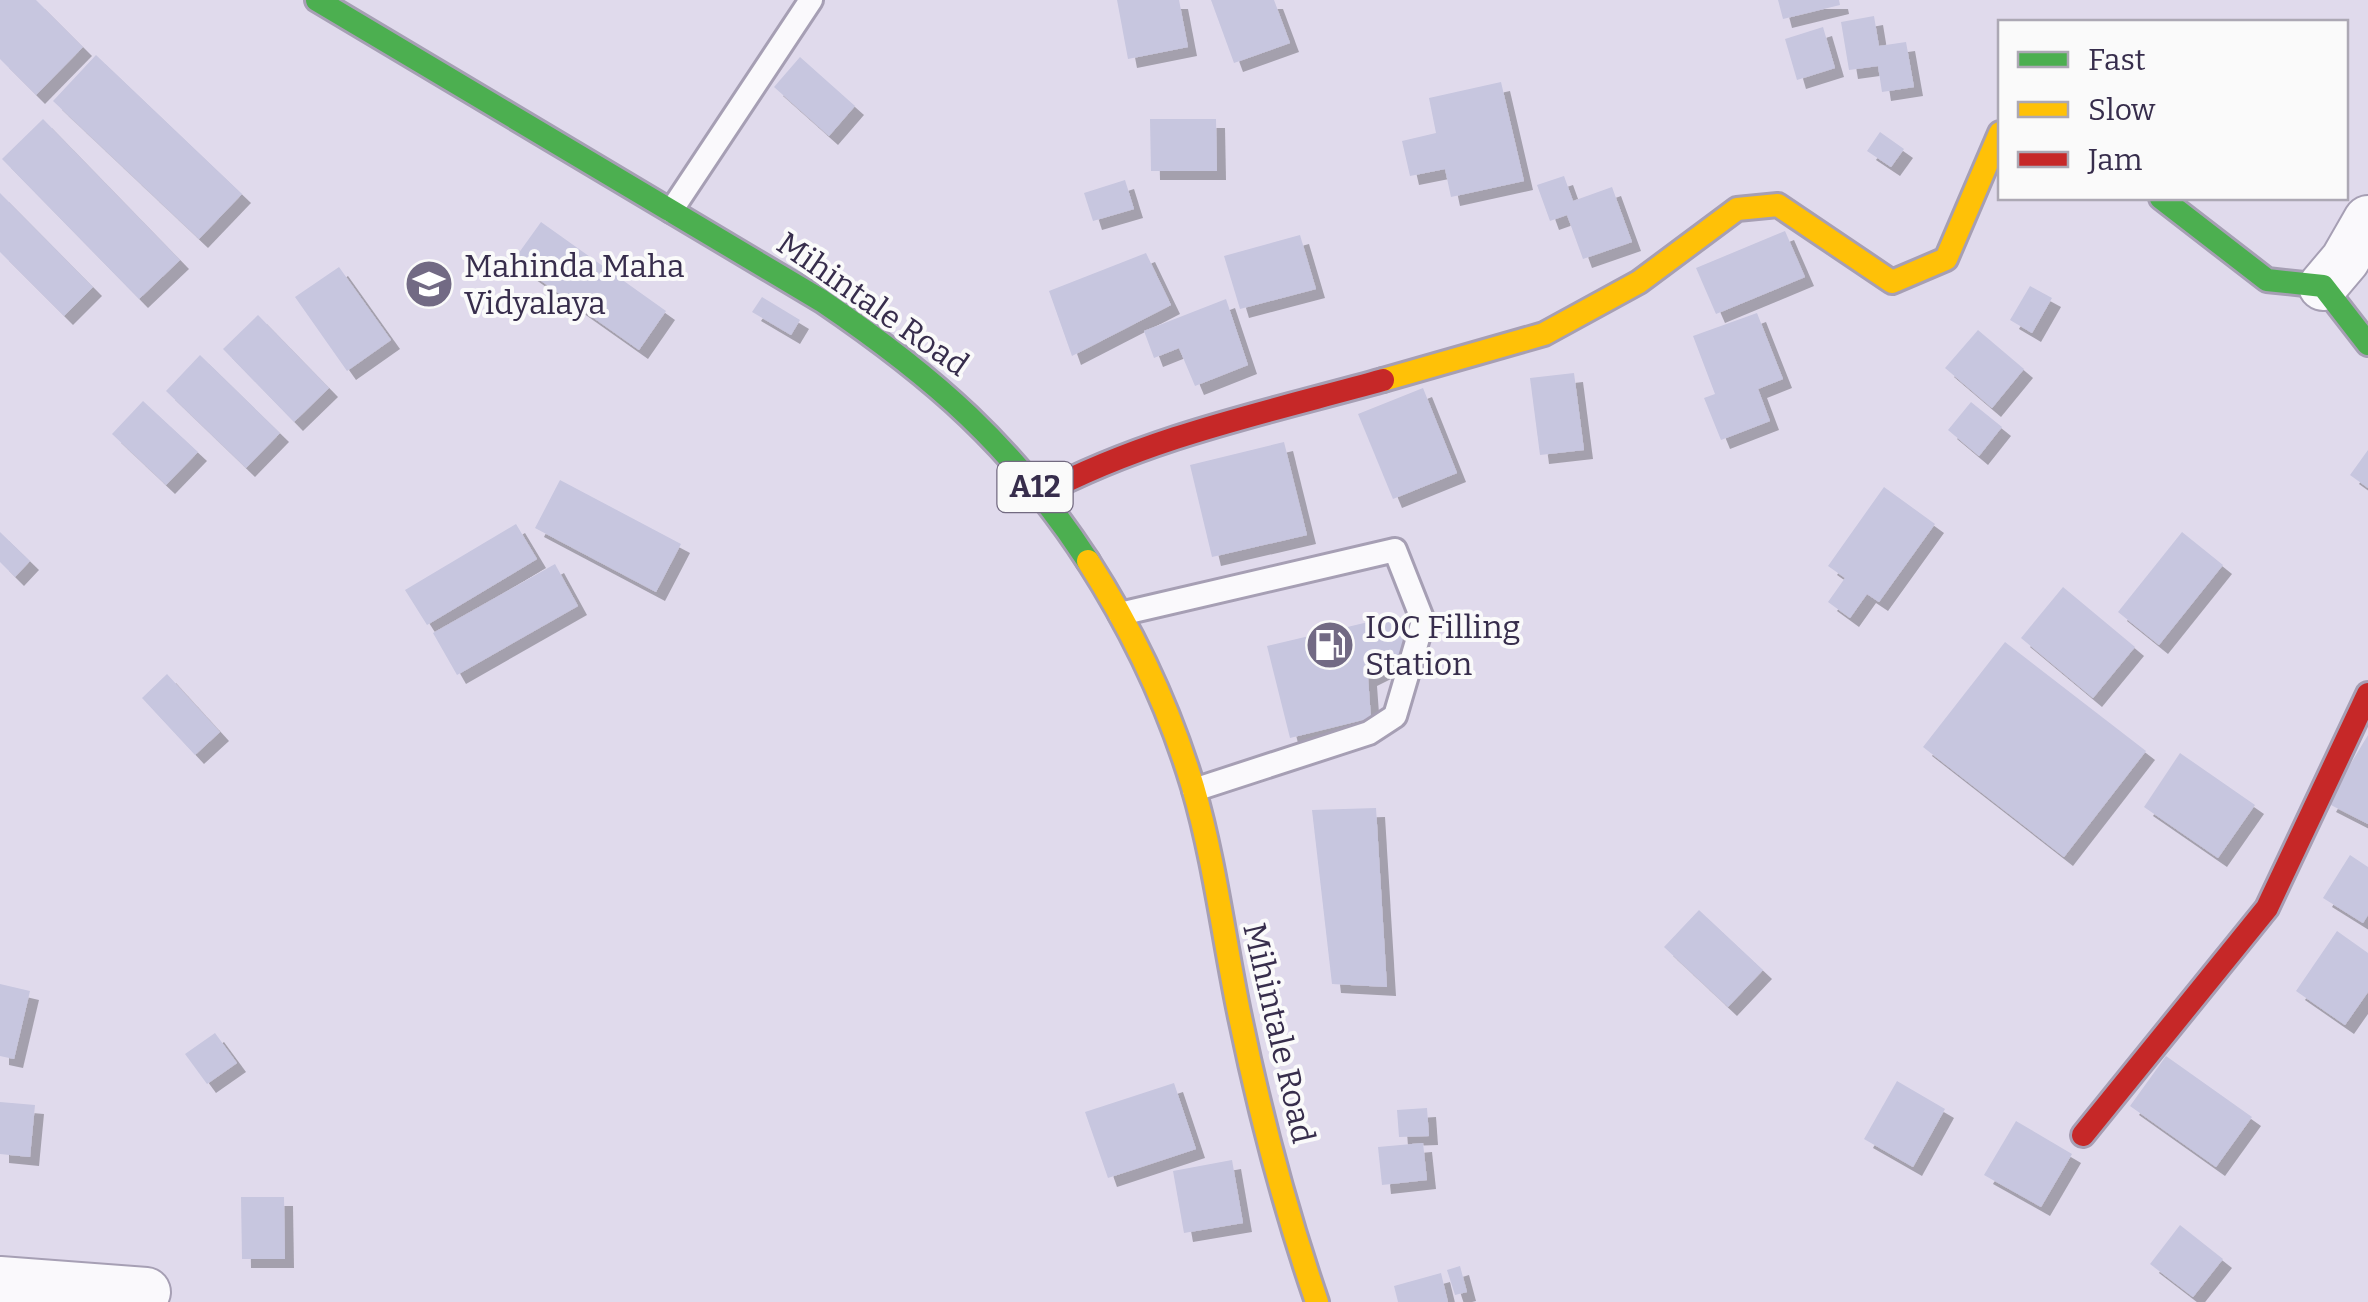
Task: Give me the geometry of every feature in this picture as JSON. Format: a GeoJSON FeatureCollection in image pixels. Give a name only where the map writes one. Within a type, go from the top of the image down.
{"type":"FeatureCollection","features":[{"type":"Feature","properties":{"kind":"main road","name":"Mihintale Road"},"geometry":{"type":"LineString","coordinates":[[317,0],[822,301],[896,352],[958,402],[1042,494],[1120,614],[1163,699],[1194,790],[1260,1101],[1317,1302]]}},
{"type":"Feature","properties":{"kind":"main road"},"geometry":{"type":"LineString","coordinates":[[1042,494],[1084,471],[1154,444],[1544,334],[1639,282],[1737,209],[1778,206],[1892,282],[1946,259],[1998,138]]}},
{"type":"Feature","properties":{"kind":"main road"},"geometry":{"type":"LineString","coordinates":[[2164,200],[2267,280],[2323,286],[2368,344]]}},
{"type":"Feature","properties":{"kind":"main road"},"geometry":{"type":"LineString","coordinates":[[2084,1136],[2267,908],[2368,694]]}},
{"type":"Feature","properties":{"kind":"street"},"geometry":{"type":"LineString","coordinates":[[2323,286],[2345,260],[2368,220]]}},
{"type":"Feature","properties":{"kind":"street"},"geometry":{"type":"LineString","coordinates":[[0,1281],[146,1292]]}},
{"type":"Feature","properties":{"kind":"lane"},"geometry":{"type":"LineString","coordinates":[[670,211],[811,0]]}},
{"type":"Feature","properties":{"kind":"lane"},"geometry":{"type":"LineString","coordinates":[[1120,614],[1395,550],[1423,621],[1396,716],[1370,733],[1194,790]]}},
{"type":"Feature","properties":{"kind":"building"},"geometry":{"type":"Polygon","coordinates":[[[0,0],[36,0],[83,47],[36,95],[0,59],[0,0]]]}},
{"type":"Feature","properties":{"kind":"building"},"geometry":{"type":"Polygon","coordinates":[[[1117,0],[1179,0],[1188,47],[1128,59],[1117,0]]]}},
{"type":"Feature","properties":{"kind":"building"},"geometry":{"type":"Polygon","coordinates":[[[1211,0],[1274,0],[1290,43],[1234,63],[1211,0]]]}},
{"type":"Feature","properties":{"kind":"building"},"geometry":{"type":"Polygon","coordinates":[[[1778,0],[1839,0],[1840,5],[1783,19],[1778,0]]]}},
{"type":"Feature","properties":{"kind":"building"},"geometry":{"type":"Polygon","coordinates":[[[1874,16],[1879,46],[1906,42],[1914,87],[1882,92],[1878,66],[1849,70],[1841,22],[1874,16]]]}},
{"type":"Feature","properties":{"kind":"building"},"geometry":{"type":"Polygon","coordinates":[[[1823,27],[1835,68],[1797,80],[1785,39],[1823,27]]]}},
{"type":"Feature","properties":{"kind":"building"},"geometry":{"type":"Polygon","coordinates":[[[96,55],[242,194],[199,239],[53,101],[96,55]]]}},
{"type":"Feature","properties":{"kind":"building"},"geometry":{"type":"Polygon","coordinates":[[[800,57],[855,106],[829,136],[774,87],[800,57]]]}},
{"type":"Feature","properties":{"kind":"building"},"geometry":{"type":"Polygon","coordinates":[[[1501,82],[1524,181],[1451,197],[1445,169],[1410,176],[1402,141],[1436,133],[1429,98],[1501,82]]]}},
{"type":"Feature","properties":{"kind":"building"},"geometry":{"type":"Polygon","coordinates":[[[43,119],[180,260],[139,299],[2,159],[43,119]]]}},
{"type":"Feature","properties":{"kind":"building"},"geometry":{"type":"Polygon","coordinates":[[[1150,119],[1216,119],[1217,171],[1151,171],[1150,119]]]}},
{"type":"Feature","properties":{"kind":"building"},"geometry":{"type":"Polygon","coordinates":[[[1880,132],[1904,149],[1891,167],[1867,151],[1880,132]]]}},
{"type":"Feature","properties":{"kind":"building"},"geometry":{"type":"Polygon","coordinates":[[[1564,176],[1573,201],[1612,187],[1632,242],[1583,259],[1567,215],[1550,221],[1537,185],[1564,176]]]}},
{"type":"Feature","properties":{"kind":"building"},"geometry":{"type":"Polygon","coordinates":[[[1125,180],[1134,209],[1093,221],[1084,193],[1125,180]]]}},
{"type":"Feature","properties":{"kind":"building"},"geometry":{"type":"Polygon","coordinates":[[[0,193],[93,287],[64,316],[0,252],[0,193]]]}},
{"type":"Feature","properties":{"kind":"building"},"geometry":{"type":"Polygon","coordinates":[[[541,222],[666,311],[639,350],[513,261],[541,222]]]}},
{"type":"Feature","properties":{"kind":"building"},"geometry":{"type":"Polygon","coordinates":[[[1785,231],[1805,277],[1716,314],[1696,268],[1785,231]]]}},
{"type":"Feature","properties":{"kind":"building"},"geometry":{"type":"Polygon","coordinates":[[[1300,235],[1316,289],[1240,309],[1224,256],[1300,235]]]}},
{"type":"Feature","properties":{"kind":"building"},"geometry":{"type":"Polygon","coordinates":[[[1146,253],[1171,305],[1072,356],[1049,291],[1146,253]]]}},
{"type":"Feature","properties":{"kind":"building"},"geometry":{"type":"Polygon","coordinates":[[[339,267],[391,340],[347,371],[295,297],[339,267]]]}},
{"type":"Feature","properties":{"kind":"building"},"geometry":{"type":"Polygon","coordinates":[[[2030,286],[2052,298],[2032,333],[2010,320],[2030,286]]]}},
{"type":"Feature","properties":{"kind":"building"},"geometry":{"type":"Polygon","coordinates":[[[762,297],[800,320],[791,335],[752,312],[762,297]]]}},
{"type":"Feature","properties":{"kind":"building"},"geometry":{"type":"Polygon","coordinates":[[[1226,299],[1248,365],[1195,386],[1179,348],[1154,358],[1144,331],[1226,299]]]}},
{"type":"Feature","properties":{"kind":"building"},"geometry":{"type":"Polygon","coordinates":[[[1757,313],[1783,379],[1758,389],[1770,421],[1721,440],[1704,398],[1715,394],[1693,336],[1757,313]]]}},
{"type":"Feature","properties":{"kind":"building"},"geometry":{"type":"Polygon","coordinates":[[[258,315],[329,388],[294,422],[223,349],[258,315]]]}},
{"type":"Feature","properties":{"kind":"building"},"geometry":{"type":"Polygon","coordinates":[[[1978,330],[2024,369],[1992,408],[1945,368],[1978,330]]]}},
{"type":"Feature","properties":{"kind":"building"},"geometry":{"type":"Polygon","coordinates":[[[200,355],[280,433],[246,468],[166,391],[200,355]]]}},
{"type":"Feature","properties":{"kind":"building"},"geometry":{"type":"Polygon","coordinates":[[[1574,373],[1584,450],[1540,455],[1530,378],[1574,373]]]}},
{"type":"Feature","properties":{"kind":"building"},"geometry":{"type":"Polygon","coordinates":[[[1423,388],[1457,473],[1393,499],[1358,414],[1423,388]]]}},
{"type":"Feature","properties":{"kind":"building"},"geometry":{"type":"Polygon","coordinates":[[[143,401],[198,452],[166,485],[112,434],[143,401]]]}},
{"type":"Feature","properties":{"kind":"building"},"geometry":{"type":"Polygon","coordinates":[[[1971,402],[2002,427],[1979,456],[1948,430],[1971,402]]]}},
{"type":"Feature","properties":{"kind":"building"},"geometry":{"type":"Polygon","coordinates":[[[1284,442],[1307,535],[1212,557],[1190,465],[1284,442]]]}},
{"type":"Feature","properties":{"kind":"building"},"geometry":{"type":"Polygon","coordinates":[[[2368,450],[2368,488],[2350,475],[2368,450]]]}},
{"type":"Feature","properties":{"kind":"building"},"geometry":{"type":"Polygon","coordinates":[[[560,480],[681,544],[656,592],[535,528],[560,480]]]}},
{"type":"Feature","properties":{"kind":"building"},"geometry":{"type":"Polygon","coordinates":[[[1884,487],[1935,524],[1879,602],[1867,594],[1850,618],[1828,602],[1845,578],[1828,566],[1884,487]]]}},
{"type":"Feature","properties":{"kind":"building"},"geometry":{"type":"Polygon","coordinates":[[[516,524],[537,559],[427,625],[405,590],[516,524]]]}},
{"type":"Feature","properties":{"kind":"building"},"geometry":{"type":"Polygon","coordinates":[[[0,532],[30,561],[15,577],[0,562],[0,532]]]}},
{"type":"Feature","properties":{"kind":"building"},"geometry":{"type":"Polygon","coordinates":[[[2182,532],[2223,565],[2159,645],[2118,612],[2182,532]]]}},
{"type":"Feature","properties":{"kind":"building"},"geometry":{"type":"Polygon","coordinates":[[[555,564],[578,606],[457,675],[433,633],[555,564]]]}},
{"type":"Feature","properties":{"kind":"building"},"geometry":{"type":"Polygon","coordinates":[[[2063,587],[2135,647],[2093,698],[2021,638],[2063,587]]]}},
{"type":"Feature","properties":{"kind":"building"},"geometry":{"type":"Polygon","coordinates":[[[1398,615],[1406,658],[1368,677],[1371,718],[1290,738],[1267,646],[1398,615]]]}},
{"type":"Feature","properties":{"kind":"building"},"geometry":{"type":"Polygon","coordinates":[[[2005,642],[2146,751],[2064,857],[1923,747],[2005,642]]]}},
{"type":"Feature","properties":{"kind":"building"},"geometry":{"type":"Polygon","coordinates":[[[167,674],[220,732],[195,755],[142,698],[167,674]]]}},
{"type":"Feature","properties":{"kind":"building"},"geometry":{"type":"Polygon","coordinates":[[[2368,735],[2368,824],[2327,803],[2368,735]]]}},
{"type":"Feature","properties":{"kind":"building"},"geometry":{"type":"Polygon","coordinates":[[[2180,753],[2255,805],[2218,858],[2144,807],[2180,753]]]}},
{"type":"Feature","properties":{"kind":"building"},"geometry":{"type":"Polygon","coordinates":[[[1376,808],[1387,987],[1332,984],[1312,810],[1376,808]]]}},
{"type":"Feature","properties":{"kind":"building"},"geometry":{"type":"Polygon","coordinates":[[[2350,855],[2368,867],[2368,915],[2363,923],[2323,898],[2350,855]]]}},
{"type":"Feature","properties":{"kind":"building"},"geometry":{"type":"Polygon","coordinates":[[[1699,910],[1763,970],[1728,1007],[1664,947],[1699,910]]]}},
{"type":"Feature","properties":{"kind":"building"},"geometry":{"type":"Polygon","coordinates":[[[2337,931],[2368,953],[2368,992],[2345,1025],[2296,991],[2337,931]]]}},
{"type":"Feature","properties":{"kind":"building"},"geometry":{"type":"Polygon","coordinates":[[[0,984],[30,991],[14,1059],[0,1056],[0,984]]]}},
{"type":"Feature","properties":{"kind":"building"},"geometry":{"type":"Polygon","coordinates":[[[215,1033],[237,1063],[207,1084],[185,1054],[215,1033]]]}},
{"type":"Feature","properties":{"kind":"building"},"geometry":{"type":"Polygon","coordinates":[[[2166,1056],[2252,1117],[2216,1167],[2130,1106],[2166,1056]]]}},
{"type":"Feature","properties":{"kind":"building"},"geometry":{"type":"Polygon","coordinates":[[[1897,1081],[1945,1109],[1913,1167],[1864,1139],[1897,1081]]]}},
{"type":"Feature","properties":{"kind":"building"},"geometry":{"type":"Polygon","coordinates":[[[1174,1083],[1196,1149],[1108,1178],[1085,1112],[1174,1083]]]}},
{"type":"Feature","properties":{"kind":"building"},"geometry":{"type":"Polygon","coordinates":[[[0,1102],[35,1105],[30,1157],[0,1154],[0,1102]]]}},
{"type":"Feature","properties":{"kind":"building"},"geometry":{"type":"Polygon","coordinates":[[[1427,1108],[1429,1136],[1399,1137],[1397,1110],[1427,1108]]]}},
{"type":"Feature","properties":{"kind":"building"},"geometry":{"type":"Polygon","coordinates":[[[2016,1121],[2072,1154],[2041,1207],[1984,1175],[2016,1121]]]}},
{"type":"Feature","properties":{"kind":"building"},"geometry":{"type":"Polygon","coordinates":[[[1423,1143],[1427,1180],[1382,1185],[1378,1147],[1423,1143]]]}},
{"type":"Feature","properties":{"kind":"building"},"geometry":{"type":"Polygon","coordinates":[[[1232,1160],[1243,1223],[1184,1233],[1173,1171],[1232,1160]]]}},
{"type":"Feature","properties":{"kind":"building"},"geometry":{"type":"Polygon","coordinates":[[[241,1197],[284,1197],[285,1259],[242,1259],[241,1197]]]}},
{"type":"Feature","properties":{"kind":"building"},"geometry":{"type":"Polygon","coordinates":[[[2180,1225],[2223,1259],[2193,1297],[2150,1264],[2180,1225]]]}},
{"type":"Feature","properties":{"kind":"building"},"geometry":{"type":"Polygon","coordinates":[[[1460,1266],[1467,1292],[1455,1295],[1447,1270],[1460,1266]]]}},
{"type":"Feature","properties":{"kind":"building"},"geometry":{"type":"Polygon","coordinates":[[[1441,1273],[1448,1302],[1398,1302],[1394,1286],[1441,1273]]]}},
{"type":"Feature","properties":{"kind":"traffic: fast"},"geometry":{"type":"LineString","coordinates":[[317,0],[863,329],[969,416],[1031,483],[1088,561]]}},
{"type":"Feature","properties":{"kind":"traffic: fast"},"geometry":{"type":"LineString","coordinates":[[2164,200],[2267,280],[2323,286],[2368,344]]}},
{"type":"Feature","properties":{"kind":"traffic: slow"},"geometry":{"type":"LineString","coordinates":[[1383,380],[1544,334],[1639,282],[1737,209],[1778,205],[1892,282],[1946,259],[1998,138]]}},
{"type":"Feature","properties":{"kind":"traffic: slow"},"geometry":{"type":"LineString","coordinates":[[1088,561],[1148,670],[1193,787],[1256,1089],[1317,1302]]}},
{"type":"Feature","properties":{"kind":"traffic: jam"},"geometry":{"type":"LineString","coordinates":[[1041,494],[1165,441],[1383,380]]}},
{"type":"Feature","properties":{"kind":"traffic: jam"},"geometry":{"type":"LineString","coordinates":[[2083,1135],[2267,908],[2368,694]]}},
{"type":"Feature","properties":{"kind":"place","name":"Mahinda Maha Vidyalaya"},"geometry":{"type":"Point","coordinates":[429,284]}},
{"type":"Feature","properties":{"kind":"place","name":"IOC Filling Station"},"geometry":{"type":"Point","coordinates":[1330,645]}}]}
